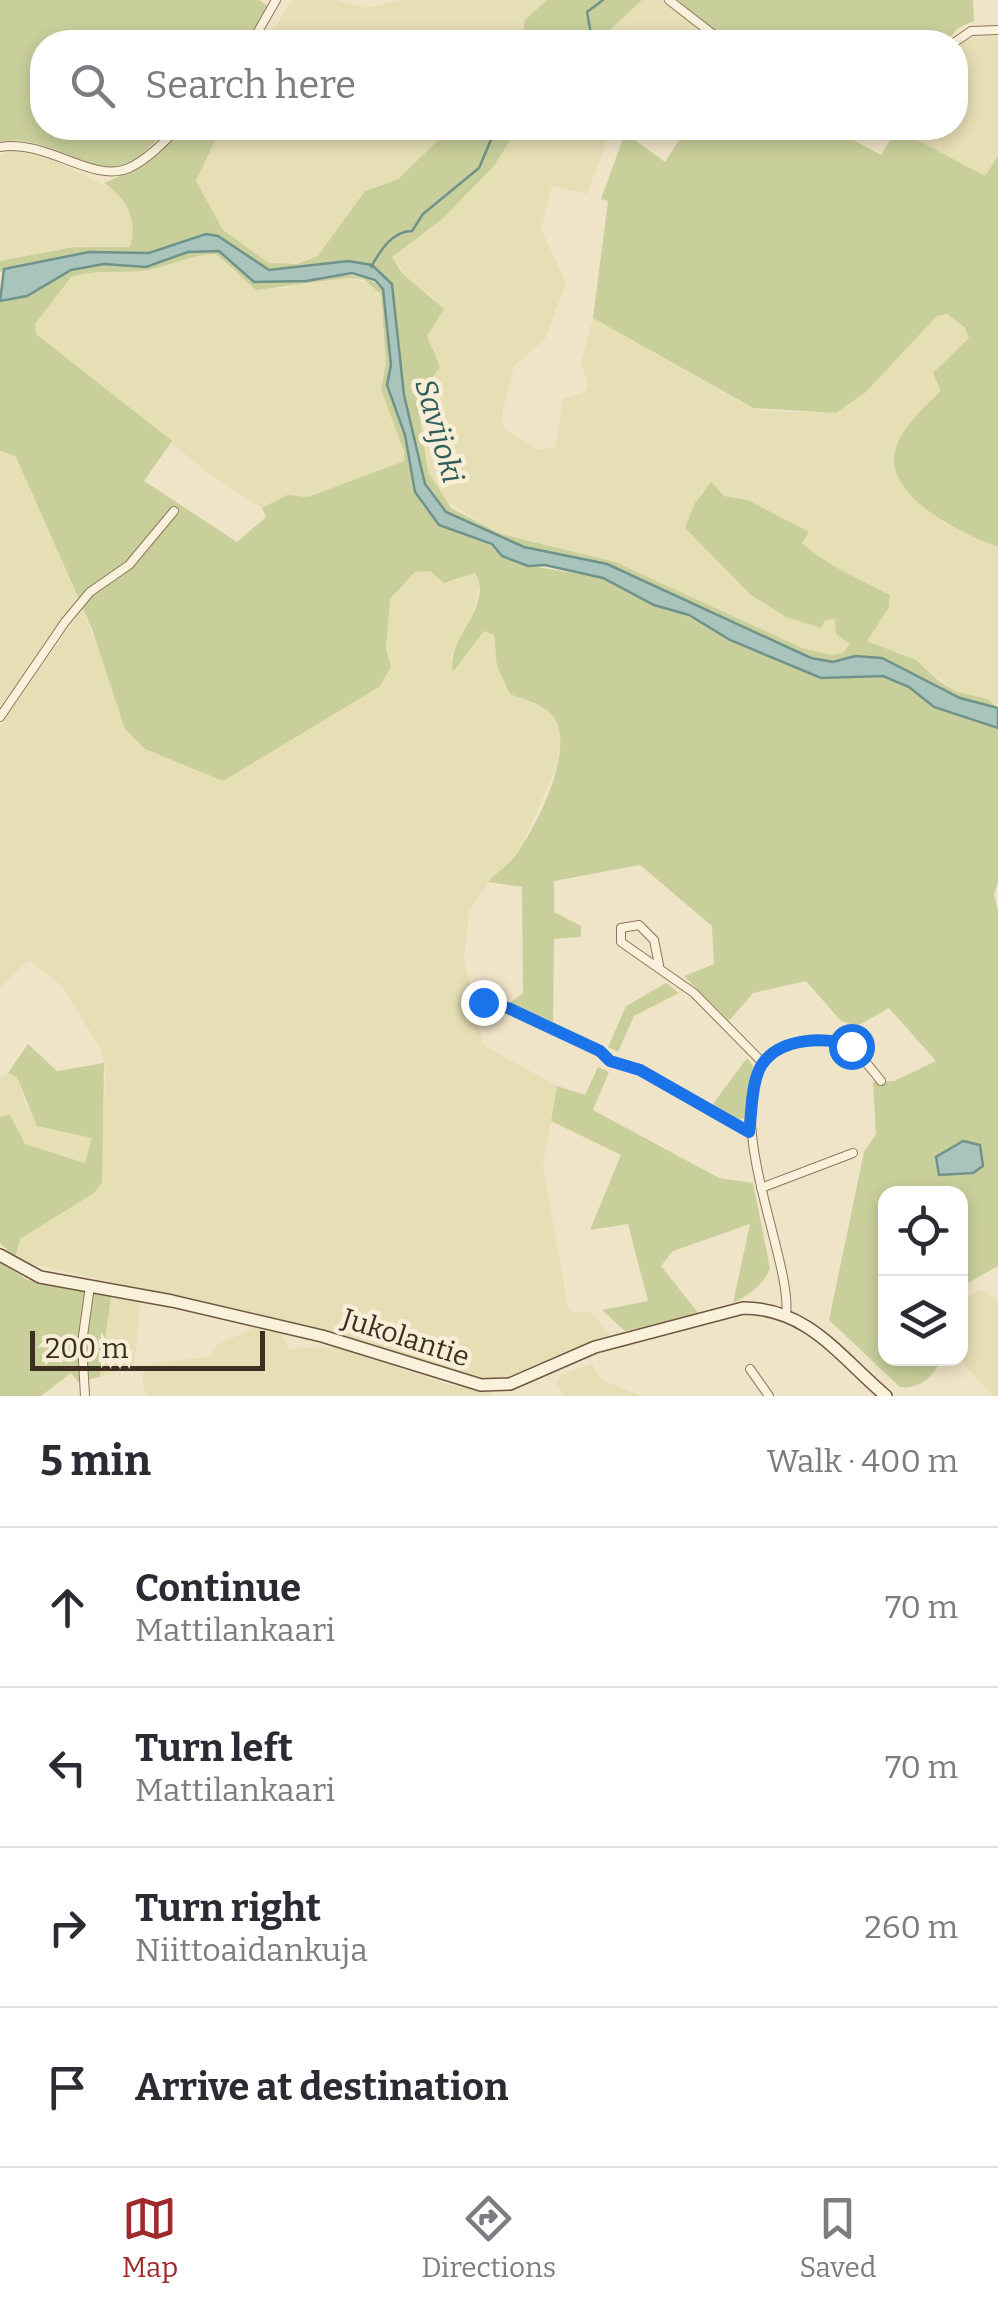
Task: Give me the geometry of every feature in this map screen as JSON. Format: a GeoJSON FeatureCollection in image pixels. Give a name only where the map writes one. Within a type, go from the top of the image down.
{"type":"FeatureCollection","features":[{"type":"Feature","properties":{"kind":"street"},"geometry":{"type":"LineString","coordinates":[[259,30],[276,0]]}},
{"type":"Feature","properties":{"kind":"street"},"geometry":{"type":"LineString","coordinates":[[669,0],[708,30]]}},
{"type":"Feature","properties":{"kind":"street"},"geometry":{"type":"LineString","coordinates":[[968,33],[998,30]]}},
{"type":"Feature","properties":{"kind":"street"},"geometry":{"type":"LineString","coordinates":[[0,147],[32,145],[106,172],[130,168],[164,140]]}},
{"type":"Feature","properties":{"kind":"street"},"geometry":{"type":"LineString","coordinates":[[0,718],[90,592],[129,564],[174,511]]}},
{"type":"Feature","properties":{"kind":"street"},"geometry":{"type":"LineString","coordinates":[[659,965],[648,932],[639,925],[621,928],[622,942],[659,965],[763,1063]]}},
{"type":"Feature","properties":{"kind":"street"},"geometry":{"type":"LineString","coordinates":[[483,1002],[508,1008],[600,1051],[610,1061],[640,1070],[749,1132]]}},
{"type":"Feature","properties":{"kind":"street"},"geometry":{"type":"LineString","coordinates":[[763,1063],[806,1041],[840,1042],[859,1054],[881,1081]]}},
{"type":"Feature","properties":{"kind":"street"},"geometry":{"type":"LineString","coordinates":[[763,1063],[749,1132],[766,1220],[785,1273],[786,1314]]}},
{"type":"Feature","properties":{"kind":"street"},"geometry":{"type":"LineString","coordinates":[[761,1188],[853,1153]]}},
{"type":"Feature","properties":{"kind":"street","name":"Jukolantie"},"geometry":{"type":"LineString","coordinates":[[0,1256],[26,1272],[322,1336],[482,1386],[510,1384],[579,1352],[743,1308],[786,1314],[816,1331],[881,1395]]}},
{"type":"Feature","properties":{"kind":"street"},"geometry":{"type":"LineString","coordinates":[[85,1396],[82,1344],[90,1286]]}},
{"type":"Feature","properties":{"kind":"street"},"geometry":{"type":"LineString","coordinates":[[750,1369],[770,1396]]}},
{"type":"Feature","properties":{"kind":"shaded area"},"geometry":{"type":"Polygon","coordinates":[[[292,0],[336,0],[366,8],[401,0],[547,0],[525,30],[273,30],[292,0]]]}},
{"type":"Feature","properties":{"kind":"shaded area"},"geometry":{"type":"Polygon","coordinates":[[[642,0],[669,0],[708,30],[610,30],[642,0]]]}},
{"type":"Feature","properties":{"kind":"shaded area"},"geometry":{"type":"Polygon","coordinates":[[[998,36],[998,156],[985,176],[916,140],[968,140],[968,39],[998,36]]]}},
{"type":"Feature","properties":{"kind":"shaded area"},"geometry":{"type":"Polygon","coordinates":[[[215,140],[439,140],[398,179],[373,187],[318,256],[284,266],[269,263],[223,230],[196,181],[215,140]]]}},
{"type":"Feature","properties":{"kind":"shaded area"},"geometry":{"type":"Polygon","coordinates":[[[510,140],[607,140],[587,194],[552,186],[541,229],[566,283],[545,339],[514,366],[501,419],[505,429],[537,449],[555,448],[563,399],[585,392],[588,385],[581,363],[593,318],[745,405],[762,411],[836,413],[866,392],[937,316],[947,314],[964,328],[969,338],[934,373],[941,391],[905,433],[896,450],[895,466],[904,483],[946,524],[998,547],[998,704],[957,692],[916,660],[866,640],[891,603],[879,589],[863,585],[820,559],[802,543],[808,532],[748,500],[702,491],[685,529],[764,604],[786,617],[835,619],[836,634],[850,644],[843,653],[831,655],[802,648],[615,562],[501,534],[441,498],[428,472],[417,406],[418,391],[440,367],[427,337],[436,299],[412,283],[392,257],[494,166],[510,140]]]}},
{"type":"Feature","properties":{"kind":"shaded area"},"geometry":{"type":"Polygon","coordinates":[[[14,150],[53,160],[116,191],[132,217],[134,235],[130,247],[73,246],[0,261],[0,155],[14,150]]]}},
{"type":"Feature","properties":{"kind":"shaded area"},"geometry":{"type":"Polygon","coordinates":[[[217,254],[235,274],[276,289],[347,278],[373,285],[381,294],[386,363],[381,389],[401,435],[404,461],[308,497],[287,495],[262,508],[212,476],[36,334],[35,324],[71,277],[101,270],[137,270],[217,254]]]}},
{"type":"Feature","properties":{"kind":"shaded area"},"geometry":{"type":"Polygon","coordinates":[[[0,450],[16,457],[78,599],[0,706],[0,450]]]}},
{"type":"Feature","properties":{"kind":"shaded area"},"geometry":{"type":"Polygon","coordinates":[[[430,571],[456,581],[475,572],[480,582],[474,610],[450,659],[454,671],[475,638],[484,631],[494,635],[497,666],[511,694],[544,708],[553,716],[562,737],[559,762],[522,844],[507,866],[492,876],[469,912],[464,958],[483,1045],[557,1086],[543,1165],[568,1309],[573,1313],[591,1312],[610,1335],[501,1380],[476,1381],[316,1329],[28,1263],[13,1252],[20,1239],[99,1188],[106,1074],[100,1048],[62,986],[29,960],[0,988],[0,726],[82,609],[111,679],[125,729],[145,749],[222,781],[379,687],[389,656],[386,648],[390,599],[415,572],[430,571]]]}},
{"type":"Feature","properties":{"kind":"shaded area"},"geometry":{"type":"Polygon","coordinates":[[[8,1073],[17,1076],[26,1107],[92,1137],[86,1163],[25,1144],[11,1114],[0,1117],[0,1078],[8,1073]]]}},
{"type":"Feature","properties":{"kind":"shaded area"},"geometry":{"type":"Polygon","coordinates":[[[980,1290],[998,1301],[998,1396],[993,1396],[965,1366],[968,1296],[980,1290]]]}},
{"type":"Feature","properties":{"kind":"shaded area"},"geometry":{"type":"Polygon","coordinates":[[[111,1297],[140,1301],[136,1349],[133,1366],[100,1377],[111,1297]]]}},
{"type":"Feature","properties":{"kind":"shaded area"},"geometry":{"type":"Polygon","coordinates":[[[253,1328],[282,1334],[289,1349],[335,1347],[450,1385],[492,1391],[491,1396],[146,1396],[142,1375],[152,1363],[210,1357],[217,1345],[253,1328]]]}},
{"type":"Feature","properties":{"kind":"shaded area"},"geometry":{"type":"Polygon","coordinates":[[[592,1364],[600,1379],[641,1396],[565,1396],[556,1384],[561,1375],[592,1364]]]}},
{"type":"Feature","properties":{"kind":"green space"},"geometry":{"type":"Polygon","coordinates":[[[0,0],[259,0],[269,7],[255,30],[30,30],[30,140],[157,140],[133,161],[114,167],[34,143],[0,142],[0,0]]]}},
{"type":"Feature","properties":{"kind":"green space"},"geometry":{"type":"Polygon","coordinates":[[[547,0],[642,0],[610,30],[523,30],[525,20],[547,0]]]}},
{"type":"Feature","properties":{"kind":"green space"},"geometry":{"type":"Polygon","coordinates":[[[678,0],[973,0],[974,21],[956,30],[713,30],[678,0]]]}},
{"type":"Feature","properties":{"kind":"green space"},"geometry":{"type":"Polygon","coordinates":[[[172,140],[215,140],[196,181],[223,230],[269,263],[296,264],[318,256],[365,191],[398,179],[439,140],[510,140],[494,166],[441,220],[392,257],[403,274],[444,309],[427,336],[440,367],[417,399],[428,472],[451,508],[501,534],[615,562],[802,648],[831,655],[843,653],[850,644],[836,634],[835,619],[825,620],[821,628],[786,617],[751,595],[685,528],[695,503],[711,482],[724,496],[748,500],[809,532],[802,543],[812,551],[890,595],[889,607],[867,641],[916,660],[957,692],[988,699],[998,708],[960,698],[882,658],[855,656],[833,662],[811,658],[608,564],[524,547],[446,512],[425,484],[404,395],[392,284],[377,272],[348,263],[269,270],[218,236],[206,234],[149,253],[73,254],[0,272],[0,261],[73,247],[130,247],[133,228],[129,211],[119,195],[104,183],[136,169],[172,140]]]}},
{"type":"Feature","properties":{"kind":"green space"},"geometry":{"type":"Polygon","coordinates":[[[622,140],[635,140],[665,162],[679,140],[853,140],[881,155],[890,140],[917,140],[985,176],[998,156],[998,547],[952,526],[919,504],[898,476],[894,461],[904,432],[941,391],[933,373],[969,338],[964,327],[947,314],[937,316],[866,392],[836,413],[753,408],[593,318],[608,201],[601,199],[622,140]]]}},
{"type":"Feature","properties":{"kind":"green space"},"geometry":{"type":"Polygon","coordinates":[[[219,251],[254,282],[340,275],[357,276],[371,281],[383,289],[391,365],[387,385],[405,435],[415,492],[423,506],[444,524],[537,567],[604,578],[821,678],[883,676],[909,687],[934,707],[998,728],[998,883],[994,894],[998,910],[998,1266],[968,1283],[968,1186],[878,1186],[878,1366],[937,1366],[925,1380],[900,1387],[829,1320],[864,1152],[876,1134],[873,1082],[894,1081],[936,1061],[889,1008],[857,1026],[841,1021],[806,981],[753,993],[729,1021],[684,976],[714,964],[712,926],[640,865],[554,881],[554,912],[581,926],[581,937],[554,939],[553,1022],[508,1004],[523,993],[522,887],[488,882],[511,861],[541,811],[557,769],[559,730],[549,712],[510,694],[497,666],[494,635],[484,631],[453,672],[456,647],[479,598],[475,573],[444,583],[430,571],[415,572],[390,599],[386,648],[391,667],[379,687],[223,781],[145,749],[125,729],[92,629],[16,457],[0,450],[0,301],[27,296],[71,270],[104,264],[146,267],[188,252],[219,251]],[[216,254],[143,271],[92,273],[71,277],[35,324],[36,334],[172,441],[144,481],[237,542],[266,517],[262,508],[287,495],[308,497],[404,461],[404,451],[381,389],[386,363],[381,294],[363,279],[256,290],[216,254]]]}},
{"type":"Feature","properties":{"kind":"green space"},"geometry":{"type":"Polygon","coordinates":[[[666,983],[679,993],[634,1016],[618,1052],[608,1047],[626,1006],[666,983]]]}},
{"type":"Feature","properties":{"kind":"green space"},"geometry":{"type":"Polygon","coordinates":[[[28,1044],[57,1071],[104,1063],[102,1183],[94,1193],[20,1239],[15,1257],[0,1243],[0,1117],[10,1114],[25,1144],[85,1163],[92,1138],[37,1126],[17,1077],[8,1073],[28,1044]]]}},
{"type":"Feature","properties":{"kind":"green space"},"geometry":{"type":"Polygon","coordinates":[[[747,1058],[753,1066],[747,1117],[735,1121],[713,1104],[747,1058]]]}},
{"type":"Feature","properties":{"kind":"green space"},"geometry":{"type":"Polygon","coordinates":[[[598,1067],[609,1072],[593,1110],[719,1178],[753,1183],[770,1268],[750,1293],[733,1303],[750,1224],[673,1251],[661,1266],[699,1314],[625,1331],[602,1310],[648,1301],[628,1224],[590,1230],[621,1155],[551,1121],[557,1086],[585,1095],[598,1067]]]}},
{"type":"Feature","properties":{"kind":"green space"},"geometry":{"type":"Polygon","coordinates":[[[0,1262],[28,1280],[111,1297],[100,1377],[78,1382],[71,1373],[41,1396],[0,1396],[0,1262]]]}},
{"type":"Feature","properties":{"kind":"water"},"geometry":{"type":"Polygon","coordinates":[[[206,234],[218,236],[269,270],[348,261],[372,265],[392,284],[404,395],[425,484],[446,512],[524,547],[607,564],[811,658],[833,662],[855,656],[882,658],[960,698],[998,708],[998,728],[934,707],[909,687],[883,676],[821,678],[730,640],[689,615],[654,605],[603,578],[545,565],[528,566],[502,556],[492,544],[439,525],[415,492],[405,435],[387,385],[391,365],[383,289],[375,280],[352,273],[306,281],[254,282],[219,251],[188,252],[146,267],[104,264],[71,270],[27,296],[0,301],[4,269],[89,252],[149,253],[206,234]]]}},
{"type":"Feature","properties":{"kind":"water"},"geometry":{"type":"Polygon","coordinates":[[[963,1141],[980,1145],[983,1166],[973,1173],[939,1175],[936,1157],[963,1141]]]}},
{"type":"Feature","properties":{"kind":"waterway"},"geometry":{"type":"LineString","coordinates":[[590,30],[587,12],[603,0]]}},
{"type":"Feature","properties":{"kind":"waterway"},"geometry":{"type":"LineString","coordinates":[[371,267],[393,238],[412,231],[423,214],[479,168],[491,140]]}},
{"type":"Feature","properties":{"kind":"route"},"geometry":{"type":"LineString","coordinates":[[483,1002],[508,1008],[600,1051],[610,1061],[640,1070],[749,1132],[758,1074],[773,1054],[806,1041],[851,1046]]}},
{"type":"Feature","properties":{"kind":"water label","name":"Savijoki"},"geometry":{"type":"Point","coordinates":[439,431]}}]}
